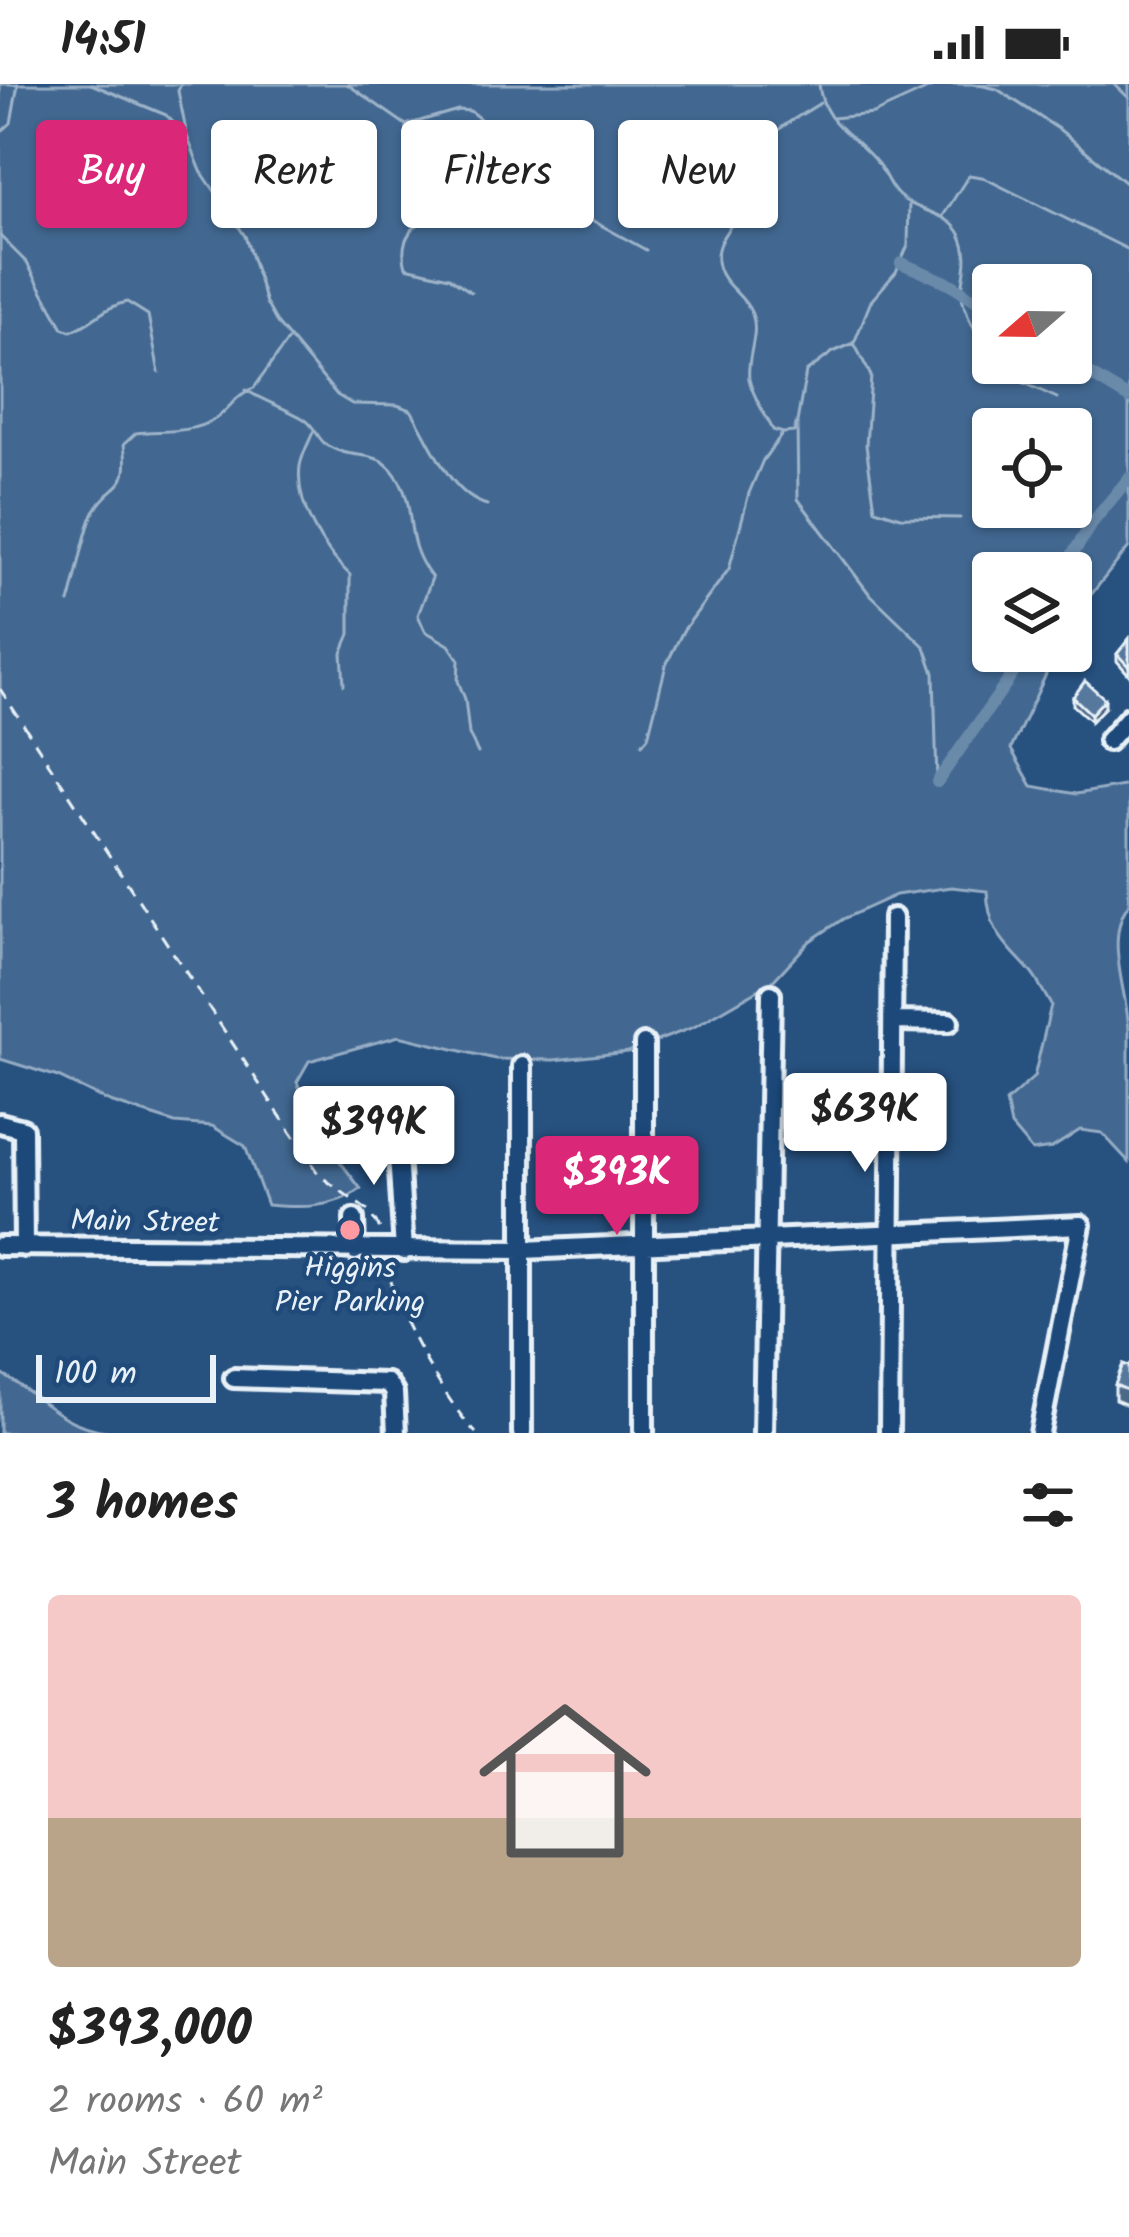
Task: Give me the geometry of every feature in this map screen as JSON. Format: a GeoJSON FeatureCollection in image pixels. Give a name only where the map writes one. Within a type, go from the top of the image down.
{"type":"FeatureCollection","features":[{"type":"Feature","properties":{"kind":"street"},"geometry":{"type":"LineString","coordinates":[[1108,741],[1129,717]]}},
{"type":"Feature","properties":{"kind":"street"},"geometry":{"type":"LineString","coordinates":[[889,1433],[893,918]]}},
{"type":"Feature","properties":{"kind":"street"},"geometry":{"type":"LineString","coordinates":[[763,1433],[771,994]]}},
{"type":"Feature","properties":{"kind":"street"},"geometry":{"type":"LineString","coordinates":[[895,1021],[949,1022]]}},
{"type":"Feature","properties":{"kind":"street"},"geometry":{"type":"LineString","coordinates":[[644,1044],[644,1433]]}},
{"type":"Feature","properties":{"kind":"street"},"geometry":{"type":"LineString","coordinates":[[521,1433],[522,1066]]}},
{"type":"Feature","properties":{"kind":"street"},"geometry":{"type":"LineString","coordinates":[[396,1122],[397,1251]]}},
{"type":"Feature","properties":{"kind":"street"},"geometry":{"type":"LineString","coordinates":[[0,1123],[19,1126],[24,1136],[24,1247]]}},
{"type":"Feature","properties":{"kind":"street"},"geometry":{"type":"LineString","coordinates":[[354,1219],[356,1250]]}},
{"type":"Feature","properties":{"kind":"street","name":"Main Street"},"geometry":{"type":"LineString","coordinates":[[0,1246],[524,1250],[1081,1225],[1040,1433]]}},
{"type":"Feature","properties":{"kind":"street"},"geometry":{"type":"LineString","coordinates":[[234,1378],[387,1383],[394,1393],[396,1433]]}},
{"type":"Feature","properties":{"kind":"path"},"geometry":{"type":"LineString","coordinates":[[0,689],[319,1174],[368,1211],[397,1251],[392,1288],[456,1413],[476,1433]]}},
{"type":"Feature","properties":{"kind":"shaded area"},"geometry":{"type":"Polygon","coordinates":[[[0,84],[1129,84],[1129,547],[1092,594],[1092,552],[972,552],[972,672],[1047,672],[1011,749],[1032,786],[1076,794],[1129,785],[1129,904],[1121,918],[1117,949],[1129,1031],[1129,1162],[1102,1133],[1080,1130],[1052,1148],[1032,1151],[1011,1126],[1006,1102],[1034,1077],[1051,1005],[999,935],[987,891],[951,887],[896,895],[843,919],[810,941],[772,982],[694,1027],[628,1052],[554,1060],[495,1059],[399,1036],[309,1061],[297,1082],[319,1134],[361,1189],[327,1204],[267,1205],[245,1146],[212,1126],[175,1123],[110,1102],[58,1077],[0,1059],[0,84]]]}},
{"type":"Feature","properties":{"kind":"shaded area"},"geometry":{"type":"Polygon","coordinates":[[[0,1373],[69,1420],[124,1433],[0,1433],[0,1373]]]}},
{"type":"Feature","properties":{"kind":"building"},"geometry":{"type":"Polygon","coordinates":[[[1129,639],[1129,667],[1117,654],[1129,639]]]}},
{"type":"Feature","properties":{"kind":"building"},"geometry":{"type":"Polygon","coordinates":[[[1085,681],[1105,699],[1091,714],[1073,697],[1085,681]]]}},
{"type":"Feature","properties":{"kind":"building"},"geometry":{"type":"Polygon","coordinates":[[[1123,1364],[1129,1366],[1129,1391],[1115,1385],[1123,1364]]]}},
{"type":"Feature","properties":{"kind":"waterway"},"geometry":{"type":"LineString","coordinates":[[0,133],[11,123],[18,84]]}},
{"type":"Feature","properties":{"kind":"waterway"},"geometry":{"type":"LineString","coordinates":[[91,84],[171,120]]}},
{"type":"Feature","properties":{"kind":"waterway"},"geometry":{"type":"LineString","coordinates":[[181,84],[178,91],[187,136],[201,171],[245,236],[277,323],[337,395],[352,404],[411,410],[451,478],[487,505]]}},
{"type":"Feature","properties":{"kind":"waterway"},"geometry":{"type":"LineString","coordinates":[[347,84],[406,125],[416,154],[444,195],[441,209],[406,239],[406,267],[449,277],[471,292]]}},
{"type":"Feature","properties":{"kind":"waterway"},"geometry":{"type":"LineString","coordinates":[[819,84],[833,120],[869,153],[895,192],[955,226],[966,255],[962,289],[972,323]]}},
{"type":"Feature","properties":{"kind":"waterway"},"geometry":{"type":"LineString","coordinates":[[832,118],[873,114],[939,84]]}},
{"type":"Feature","properties":{"kind":"waterway"},"geometry":{"type":"LineString","coordinates":[[974,84],[997,89],[1060,130],[1129,186]]}},
{"type":"Feature","properties":{"kind":"waterway"},"geometry":{"type":"LineString","coordinates":[[1114,84],[1129,98]]}},
{"type":"Feature","properties":{"kind":"waterway"},"geometry":{"type":"LineString","coordinates":[[783,433],[773,430],[751,386],[754,322],[719,269],[717,253],[750,196],[767,142],[820,103]]}},
{"type":"Feature","properties":{"kind":"waterway"},"geometry":{"type":"LineString","coordinates":[[423,120],[458,110],[470,111],[481,120]]}},
{"type":"Feature","properties":{"kind":"waterway"},"geometry":{"type":"LineString","coordinates":[[943,216],[969,175],[982,177],[1129,250]]}},
{"type":"Feature","properties":{"kind":"waterway"},"geometry":{"type":"LineString","coordinates":[[909,202],[908,245],[896,272],[871,301],[854,343],[871,376],[866,445],[875,509],[901,517],[960,518]]}},
{"type":"Feature","properties":{"kind":"waterway"},"geometry":{"type":"LineString","coordinates":[[594,221],[646,250]]}},
{"type":"Feature","properties":{"kind":"waterway"},"geometry":{"type":"LineString","coordinates":[[0,236],[27,263],[63,328],[79,328],[127,302],[148,315],[159,373]]}},
{"type":"Feature","properties":{"kind":"waterway"},"geometry":{"type":"LineString","coordinates":[[901,263],[972,298]]}},
{"type":"Feature","properties":{"kind":"waterway"},"geometry":{"type":"LineString","coordinates":[[69,603],[91,518],[123,478],[124,444],[136,433],[186,429],[215,419],[254,388],[288,340]]}},
{"type":"Feature","properties":{"kind":"waterway"},"geometry":{"type":"LineString","coordinates":[[854,343],[806,372],[797,422],[798,499],[868,592],[925,647],[934,673],[937,782]]}},
{"type":"Feature","properties":{"kind":"waterway"},"geometry":{"type":"LineString","coordinates":[[1092,376],[1129,398]]}},
{"type":"Feature","properties":{"kind":"waterway"},"geometry":{"type":"LineString","coordinates":[[1026,384],[1057,398]]}},
{"type":"Feature","properties":{"kind":"waterway"},"geometry":{"type":"LineString","coordinates":[[246,390],[304,419],[328,446],[376,458],[400,482],[413,539],[432,578],[418,615],[425,631],[449,645],[459,660],[458,681],[478,753]]}},
{"type":"Feature","properties":{"kind":"waterway"},"geometry":{"type":"LineString","coordinates":[[642,744],[648,737],[666,665],[683,631],[729,569],[763,460],[783,433],[794,432],[796,424]]}},
{"type":"Feature","properties":{"kind":"waterway"},"geometry":{"type":"LineString","coordinates":[[314,430],[301,461],[300,481],[313,526],[350,575],[350,634],[342,653],[344,685]]}},
{"type":"Feature","properties":{"kind":"waterway"},"geometry":{"type":"LineString","coordinates":[[1074,552],[1129,478]]}},
{"type":"Feature","properties":{"kind":"waterway"},"geometry":{"type":"LineString","coordinates":[[937,782],[1014,672]]}},
{"type":"Feature","properties":{"kind":"place","name":"Higgins Pier Parking"},"geometry":{"type":"Point","coordinates":[350,1230]}}]}
